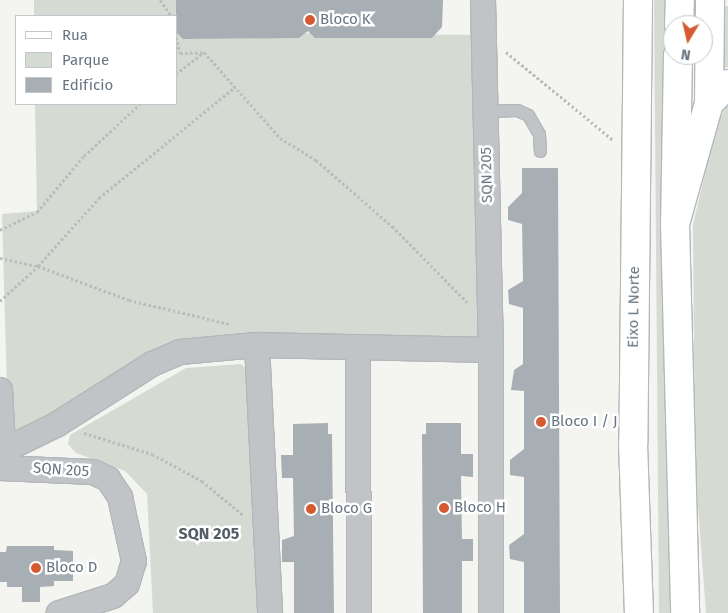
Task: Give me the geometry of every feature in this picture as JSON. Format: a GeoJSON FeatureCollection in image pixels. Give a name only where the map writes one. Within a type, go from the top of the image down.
{"type":"FeatureCollection","features":[{"type":"Feature","properties":{"kind":"main road","name":"Eixo L Norte"},"geometry":{"type":"LineString","coordinates":[[638,0],[633,443],[639,613]]}},
{"type":"Feature","properties":{"kind":"main road"},"geometry":{"type":"LineString","coordinates":[[679,15],[680,0]]}},
{"type":"Feature","properties":{"kind":"main road"},"geometry":{"type":"LineString","coordinates":[[675,224],[709,103],[710,0]]}},
{"type":"Feature","properties":{"kind":"main road"},"geometry":{"type":"LineString","coordinates":[[678,65],[675,224],[685,613]]}},
{"type":"Feature","properties":{"kind":"main road"},"geometry":{"type":"LineString","coordinates":[[709,103],[728,84]]}},
{"type":"Feature","properties":{"kind":"street","name":"SQN 205"},"geometry":{"type":"LineString","coordinates":[[483,0],[491,327],[491,613]]}},
{"type":"Feature","properties":{"kind":"street","name":"SQN 205"},"geometry":{"type":"LineString","coordinates":[[2,462],[152,364],[180,352],[257,345],[491,350]]}},
{"type":"Feature","properties":{"kind":"street"},"geometry":{"type":"LineString","coordinates":[[257,345],[270,613]]}},
{"type":"Feature","properties":{"kind":"street"},"geometry":{"type":"LineString","coordinates":[[358,347],[359,613]]}},
{"type":"Feature","properties":{"kind":"street"},"geometry":{"type":"LineString","coordinates":[[0,390],[2,462]]}},
{"type":"Feature","properties":{"kind":"street","name":"SQN 205"},"geometry":{"type":"LineString","coordinates":[[2,462],[67,468],[103,475],[113,484],[124,508],[134,561],[127,584],[112,596],[59,613]]}},
{"type":"Feature","properties":{"kind":"lane"},"geometry":{"type":"LineString","coordinates":[[485,111],[517,110],[528,115],[539,134],[540,151]]}},
{"type":"Feature","properties":{"kind":"path"},"geometry":{"type":"LineString","coordinates":[[160,0],[170,15]]}},
{"type":"Feature","properties":{"kind":"path"},"geometry":{"type":"LineString","coordinates":[[484,35],[636,158]]}},
{"type":"Feature","properties":{"kind":"path"},"geometry":{"type":"LineString","coordinates":[[178,45],[180,53],[204,52]]}},
{"type":"Feature","properties":{"kind":"path"},"geometry":{"type":"LineString","coordinates":[[178,72],[204,52]]}},
{"type":"Feature","properties":{"kind":"path"},"geometry":{"type":"LineString","coordinates":[[204,52],[280,138],[316,160],[392,226],[491,327]]}},
{"type":"Feature","properties":{"kind":"path"},"geometry":{"type":"LineString","coordinates":[[0,301],[38,266],[99,198],[234,87]]}},
{"type":"Feature","properties":{"kind":"path"},"geometry":{"type":"LineString","coordinates":[[0,230],[37,212],[84,156],[139,105]]}},
{"type":"Feature","properties":{"kind":"path"},"geometry":{"type":"LineString","coordinates":[[0,258],[38,266],[129,300],[235,325]]}},
{"type":"Feature","properties":{"kind":"path"},"geometry":{"type":"LineString","coordinates":[[56,425],[152,454],[202,481],[266,535]]}},
{"type":"Feature","properties":{"kind":"green space"},"geometry":{"type":"Polygon","coordinates":[[[34,0],[185,0],[187,32],[482,35],[487,358],[187,343],[24,434],[13,434],[8,425],[2,214],[37,211],[35,105],[178,105],[178,15],[34,15],[34,0]]]}},
{"type":"Feature","properties":{"kind":"green space"},"geometry":{"type":"Polygon","coordinates":[[[654,0],[670,0],[670,15],[663,15],[663,65],[669,65],[668,176],[674,613],[659,613],[654,0]]]}},
{"type":"Feature","properties":{"kind":"green space"},"geometry":{"type":"Polygon","coordinates":[[[721,6],[728,6],[728,67],[722,68],[721,6]]]}},
{"type":"Feature","properties":{"kind":"green space"},"geometry":{"type":"Polygon","coordinates":[[[728,101],[728,613],[706,613],[695,466],[693,224],[716,128],[728,101]]]}},
{"type":"Feature","properties":{"kind":"green space"},"geometry":{"type":"Polygon","coordinates":[[[241,364],[248,370],[262,613],[153,613],[147,494],[125,471],[76,453],[68,444],[70,435],[186,368],[241,364]]]}},
{"type":"Feature","properties":{"kind":"building","name":"Bloco K"},"geometry":{"type":"Polygon","coordinates":[[[176,0],[443,0],[442,27],[432,38],[315,38],[308,31],[299,38],[183,39],[178,34],[178,15],[176,15],[176,0]]]}},
{"type":"Feature","properties":{"kind":"building","name":"Bloco I / J"},"geometry":{"type":"Polygon","coordinates":[[[522,168],[558,168],[560,613],[524,613],[524,562],[510,559],[509,545],[524,534],[524,477],[510,475],[510,460],[524,449],[524,391],[511,390],[514,370],[523,364],[523,308],[509,304],[508,290],[523,281],[522,224],[508,220],[508,207],[522,193],[522,168]]]}},
{"type":"Feature","properties":{"kind":"building","name":"Bloco G"},"geometry":{"type":"Polygon","coordinates":[[[328,423],[328,434],[332,434],[334,613],[294,613],[294,562],[282,562],[282,540],[294,536],[293,478],[282,478],[281,455],[293,455],[293,424],[328,423]]]}},
{"type":"Feature","properties":{"kind":"building","name":"Bloco H"},"geometry":{"type":"Polygon","coordinates":[[[426,423],[461,423],[461,454],[473,454],[473,477],[461,476],[462,539],[473,539],[473,561],[462,561],[462,613],[423,613],[422,434],[426,434],[426,423]]]}},
{"type":"Feature","properties":{"kind":"building","name":"Bloco D"},"geometry":{"type":"Polygon","coordinates":[[[7,546],[54,546],[54,550],[73,551],[73,581],[54,581],[54,586],[40,587],[40,602],[22,602],[22,587],[7,587],[7,582],[0,582],[0,552],[6,552],[7,546]]]}},
{"type":"Feature","properties":{"kind":"place","name":"Bloco K"},"geometry":{"type":"Point","coordinates":[310,20]}},
{"type":"Feature","properties":{"kind":"place","name":"Bloco I / J"},"geometry":{"type":"Point","coordinates":[541,422]}},
{"type":"Feature","properties":{"kind":"place","name":"Bloco H"},"geometry":{"type":"Point","coordinates":[444,508]}},
{"type":"Feature","properties":{"kind":"place","name":"Bloco G"},"geometry":{"type":"Point","coordinates":[311,509]}},
{"type":"Feature","properties":{"kind":"place","name":"Bloco D"},"geometry":{"type":"Point","coordinates":[36,568]}},
{"type":"Feature","properties":{"kind":"district","name":"SQN 205"},"geometry":{"type":"Point","coordinates":[209,534]}}]}
